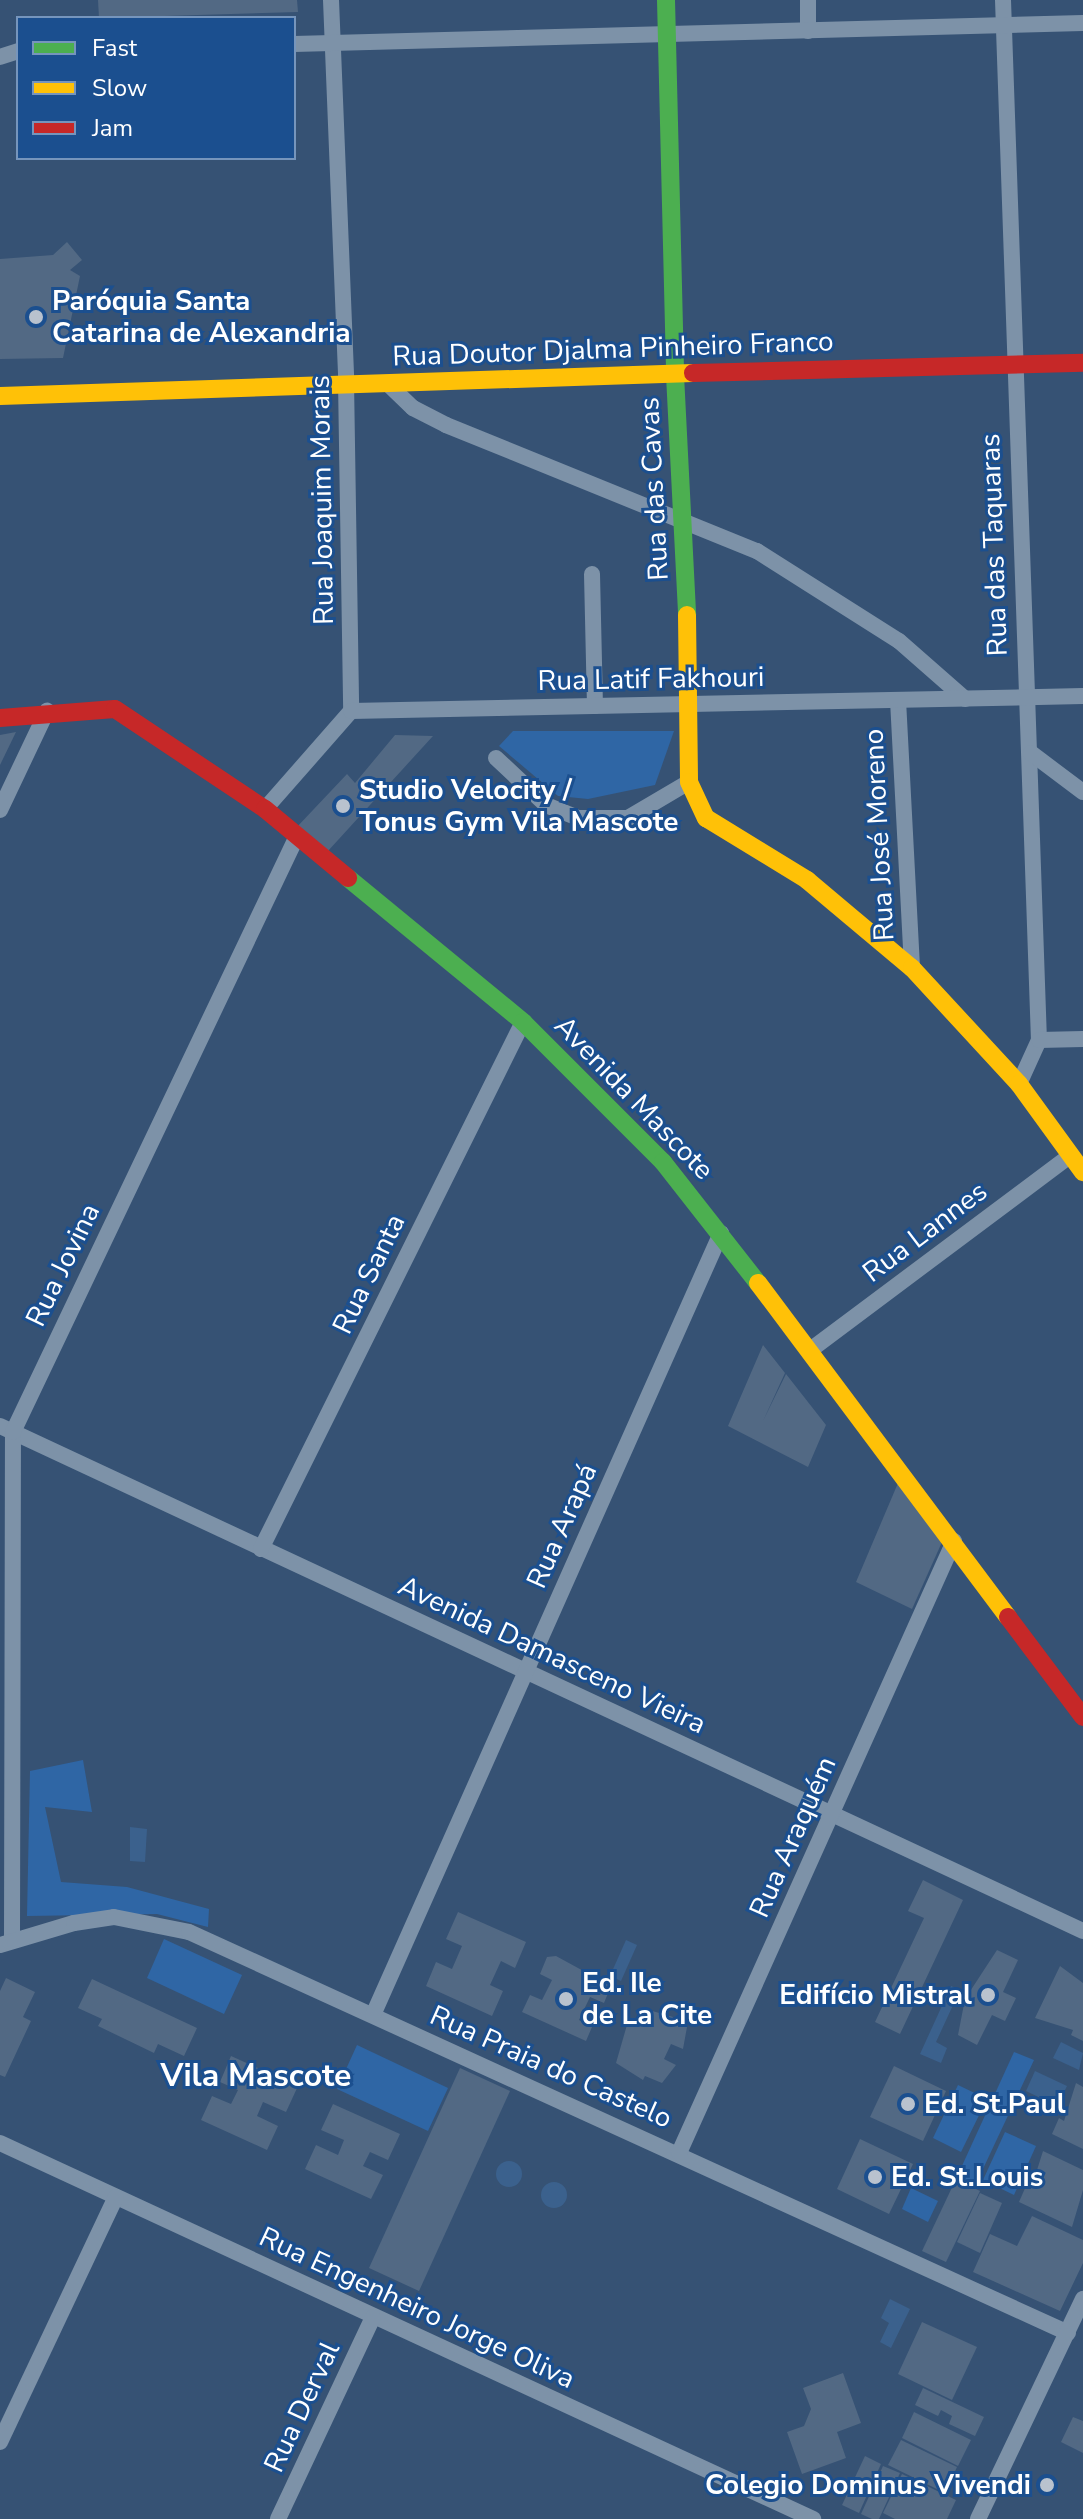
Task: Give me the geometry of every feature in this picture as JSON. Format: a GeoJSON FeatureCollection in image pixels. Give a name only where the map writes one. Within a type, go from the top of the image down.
{"type":"FeatureCollection","features":[{"type":"Feature","properties":{"kind":"street","name":"Rua Joaquim Morais"},"geometry":{"type":"LineString","coordinates":[[331,0],[346,381],[351,711]]}},
{"type":"Feature","properties":{"kind":"street","name":"Rua das Cavas"},"geometry":{"type":"LineString","coordinates":[[666,0],[675,375],[685,520],[692,704],[689,782]]}},
{"type":"Feature","properties":{"kind":"street"},"geometry":{"type":"LineString","coordinates":[[808,0],[808,31]]}},
{"type":"Feature","properties":{"kind":"street","name":"Rua das Taquaras"},"geometry":{"type":"LineString","coordinates":[[1003,0],[1013,366],[1025,697],[1031,753],[1039,1040],[1019,1084]]}},
{"type":"Feature","properties":{"kind":"street"},"geometry":{"type":"LineString","coordinates":[[296,44],[1083,23]]}},
{"type":"Feature","properties":{"kind":"street","name":"Rua Doutor Djalma Pinheiro Franco"},"geometry":{"type":"LineString","coordinates":[[0,396],[346,381],[387,383],[1083,363]]}},
{"type":"Feature","properties":{"kind":"street"},"geometry":{"type":"LineString","coordinates":[[387,383],[413,408],[446,425],[685,520],[808,578],[899,641],[965,699]]}},
{"type":"Feature","properties":{"kind":"street"},"geometry":{"type":"LineString","coordinates":[[592,574],[595,706]]}},
{"type":"Feature","properties":{"kind":"street","name":"Rua Latif Fakhouri"},"geometry":{"type":"LineString","coordinates":[[351,711],[1083,696]]}},
{"type":"Feature","properties":{"kind":"street","name":"Rua José Moreno"},"geometry":{"type":"LineString","coordinates":[[898,700],[912,968]]}},
{"type":"Feature","properties":{"kind":"street","name":"Avenida Mascote"},"geometry":{"type":"LineString","coordinates":[[0,718],[47,711],[115,709],[143,723],[265,809],[523,1022],[663,1162],[721,1233],[1083,1717]]}},
{"type":"Feature","properties":{"kind":"street"},"geometry":{"type":"LineString","coordinates":[[0,810],[47,711]]}},
{"type":"Feature","properties":{"kind":"street"},"geometry":{"type":"LineString","coordinates":[[265,809],[351,711]]}},
{"type":"Feature","properties":{"kind":"street"},"geometry":{"type":"LineString","coordinates":[[1031,753],[1083,792]]}},
{"type":"Feature","properties":{"kind":"street"},"geometry":{"type":"LineString","coordinates":[[496,758],[546,805],[579,818],[628,818],[689,782],[706,818],[719,829],[807,880],[912,968],[1019,1084],[1083,1172]]}},
{"type":"Feature","properties":{"kind":"street","name":"Rua Jovina"},"geometry":{"type":"LineString","coordinates":[[6,1942],[6,1429],[297,836]]}},
{"type":"Feature","properties":{"kind":"street","name":"Rua Santa"},"geometry":{"type":"LineString","coordinates":[[261,1549],[523,1022]]}},
{"type":"Feature","properties":{"kind":"street"},"geometry":{"type":"LineString","coordinates":[[1039,1040],[1083,1039]]}},
{"type":"Feature","properties":{"kind":"street","name":"Rua Lannes"},"geometry":{"type":"LineString","coordinates":[[809,1351],[1071,1155]]}},
{"type":"Feature","properties":{"kind":"street","name":"Rua Arapá"},"geometry":{"type":"LineString","coordinates":[[373,2015],[721,1233]]}},
{"type":"Feature","properties":{"kind":"street","name":"Avenida Damasceno Vieira"},"geometry":{"type":"LineString","coordinates":[[6,1429],[1083,1931]]}},
{"type":"Feature","properties":{"kind":"street","name":"Rua Araquém"},"geometry":{"type":"LineString","coordinates":[[679,2153],[954,1541]]}},
{"type":"Feature","properties":{"kind":"street","name":"Rua Praia do Castelo"},"geometry":{"type":"LineString","coordinates":[[6,1942],[114,1917],[149,1923],[235,1949],[1068,2333]]}},
{"type":"Feature","properties":{"kind":"street","name":"Rua Engenheiro Jorge Oliva"},"geometry":{"type":"LineString","coordinates":[[0,2143],[813,2519]]}},
{"type":"Feature","properties":{"kind":"street"},"geometry":{"type":"LineString","coordinates":[[0,2442],[116,2197]]}},
{"type":"Feature","properties":{"kind":"street"},"geometry":{"type":"LineString","coordinates":[[978,2519],[1083,2299]]}},
{"type":"Feature","properties":{"kind":"street","name":"Rua Derval"},"geometry":{"type":"LineString","coordinates":[[278,2519],[373,2317]]}},
{"type":"Feature","properties":{"kind":"shaded area"},"geometry":{"type":"Polygon","coordinates":[[[513,731],[674,731],[655,785],[588,799],[558,796],[499,746],[513,731]]]}},
{"type":"Feature","properties":{"kind":"shaded area"},"geometry":{"type":"Polygon","coordinates":[[[83,1760],[92,1812],[45,1807],[61,1882],[127,1887],[209,1909],[208,1927],[157,1914],[27,1916],[30,1771],[83,1760]]]}},
{"type":"Feature","properties":{"kind":"shaded area"},"geometry":{"type":"Polygon","coordinates":[[[130,1827],[147,1829],[145,1862],[130,1861],[130,1827]]]}},
{"type":"Feature","properties":{"kind":"shaded area"},"geometry":{"type":"Polygon","coordinates":[[[164,1939],[242,1975],[224,2014],[147,1978],[164,1939]]]}},
{"type":"Feature","properties":{"kind":"shaded area"},"geometry":{"type":"Polygon","coordinates":[[[626,1940],[637,1945],[621,1981],[610,1976],[626,1940]]]}},
{"type":"Feature","properties":{"kind":"shaded area"},"geometry":{"type":"Polygon","coordinates":[[[951,1986],[960,1990],[936,2042],[947,2048],[941,2063],[920,2054],[951,1986]]]}},
{"type":"Feature","properties":{"kind":"shaded area"},"geometry":{"type":"Polygon","coordinates":[[[1061,2042],[1083,2053],[1079,2070],[1053,2058],[1061,2042]]]}},
{"type":"Feature","properties":{"kind":"shaded area"},"geometry":{"type":"Polygon","coordinates":[[[357,2045],[448,2088],[428,2131],[337,2089],[357,2045]]]}},
{"type":"Feature","properties":{"kind":"shaded area"},"geometry":{"type":"Polygon","coordinates":[[[1014,2052],[1034,2060],[974,2188],[956,2179],[1014,2052]]]}},
{"type":"Feature","properties":{"kind":"shaded area"},"geometry":{"type":"Polygon","coordinates":[[[1035,2071],[1067,2086],[1057,2106],[1026,2091],[1035,2071]]]}},
{"type":"Feature","properties":{"kind":"shaded area"},"geometry":{"type":"Polygon","coordinates":[[[958,2085],[987,2099],[961,2152],[933,2138],[958,2085]]]}},
{"type":"Feature","properties":{"kind":"shaded area"},"geometry":{"type":"Polygon","coordinates":[[[1005,2132],[1036,2146],[1014,2195],[983,2180],[1005,2132]]]}},
{"type":"Feature","properties":{"kind":"shaded area"},"geometry":{"type":"Polygon","coordinates":[[[509,2161],[518,2165],[522,2174],[518,2183],[509,2187],[500,2183],[496,2174],[500,2165],[509,2161]]]}},
{"type":"Feature","properties":{"kind":"shaded area"},"geometry":{"type":"Polygon","coordinates":[[[554,2182],[563,2186],[567,2195],[563,2204],[554,2208],[545,2204],[541,2195],[545,2186],[554,2182]]]}},
{"type":"Feature","properties":{"kind":"shaded area"},"geometry":{"type":"Polygon","coordinates":[[[911,2188],[938,2201],[928,2222],[902,2209],[911,2188]]]}},
{"type":"Feature","properties":{"kind":"shaded area"},"geometry":{"type":"Polygon","coordinates":[[[890,2299],[910,2309],[891,2348],[880,2342],[889,2323],[881,2318],[890,2299]]]}},
{"type":"Feature","properties":{"kind":"building"},"geometry":{"type":"Polygon","coordinates":[[[98,0],[297,0],[298,12],[165,16],[99,16],[98,0]]]}},
{"type":"Feature","properties":{"kind":"building","name":"Paróquia Santa Catarina de Alexandria"},"geometry":{"type":"Polygon","coordinates":[[[67,242],[82,260],[70,270],[80,276],[63,358],[0,359],[0,259],[53,255],[67,242]]]}},
{"type":"Feature","properties":{"kind":"building"},"geometry":{"type":"Polygon","coordinates":[[[16,732],[0,765],[0,735],[16,732]]]}},
{"type":"Feature","properties":{"kind":"building","name":"Studio Velocity / Tonus Gym Vila Mascote"},"geometry":{"type":"Polygon","coordinates":[[[395,735],[433,736],[328,851],[296,828],[347,774],[355,783],[395,735]]]}},
{"type":"Feature","properties":{"kind":"building"},"geometry":{"type":"Polygon","coordinates":[[[763,1345],[785,1373],[763,1421],[786,1374],[826,1425],[808,1467],[728,1426],[763,1345]]]}},
{"type":"Feature","properties":{"kind":"building"},"geometry":{"type":"Polygon","coordinates":[[[898,1483],[942,1542],[912,1609],[856,1582],[898,1483]]]}},
{"type":"Feature","properties":{"kind":"building"},"geometry":{"type":"Polygon","coordinates":[[[923,1880],[963,1900],[900,2034],[875,2022],[924,1918],[908,1911],[923,1880]]]}},
{"type":"Feature","properties":{"kind":"building"},"geometry":{"type":"Polygon","coordinates":[[[458,1912],[526,1942],[515,1968],[501,1961],[490,1985],[503,1991],[492,2016],[426,1986],[436,1962],[452,1969],[462,1946],[446,1939],[458,1912]]]}},
{"type":"Feature","properties":{"kind":"building","name":"Edifício Mistral"},"geometry":{"type":"Polygon","coordinates":[[[997,1950],[1018,1960],[1003,1992],[1016,1998],[1005,2021],[992,2015],[977,2045],[958,2035],[965,1999],[997,1950]]]}},
{"type":"Feature","properties":{"kind":"building","name":"Ed. Ile de La Cite"},"geometry":{"type":"Polygon","coordinates":[[[556,1956],[611,1986],[604,2003],[590,1997],[579,2020],[592,2027],[586,2041],[522,2012],[530,1995],[542,2000],[552,1980],[540,1974],[547,1957],[556,1956]]]}},
{"type":"Feature","properties":{"kind":"building"},"geometry":{"type":"Polygon","coordinates":[[[1060,1966],[1083,1983],[1083,2041],[1071,2035],[1073,2030],[1035,2018],[1060,1966]]]}},
{"type":"Feature","properties":{"kind":"building"},"geometry":{"type":"Polygon","coordinates":[[[6,1978],[35,1992],[23,2017],[31,2021],[5,2077],[0,2075],[0,1991],[6,1978]]]}},
{"type":"Feature","properties":{"kind":"building"},"geometry":{"type":"Polygon","coordinates":[[[92,1979],[197,2028],[184,2056],[158,2044],[154,2053],[98,2026],[102,2019],[78,2008],[92,1979]]]}},
{"type":"Feature","properties":{"kind":"building"},"geometry":{"type":"Polygon","coordinates":[[[642,2008],[673,2017],[672,2021],[687,2027],[683,2049],[671,2044],[664,2059],[676,2065],[662,2083],[645,2076],[643,2080],[616,2063],[629,2018],[636,2021],[642,2008]]]}},
{"type":"Feature","properties":{"kind":"building"},"geometry":{"type":"Polygon","coordinates":[[[231,2056],[298,2086],[286,2112],[263,2102],[257,2116],[278,2126],[267,2150],[201,2120],[212,2096],[231,2104],[238,2090],[220,2082],[231,2056]]]}},
{"type":"Feature","properties":{"kind":"building","name":"Ed. St.Paul"},"geometry":{"type":"Polygon","coordinates":[[[894,2066],[946,2091],[923,2141],[870,2117],[894,2066]]]}},
{"type":"Feature","properties":{"kind":"building"},"geometry":{"type":"Polygon","coordinates":[[[460,2068],[510,2091],[419,2291],[369,2268],[460,2068]]]}},
{"type":"Feature","properties":{"kind":"building"},"geometry":{"type":"Polygon","coordinates":[[[1076,2083],[1083,2087],[1083,2149],[1052,2134],[1059,2118],[1064,2121],[1076,2083]]]}},
{"type":"Feature","properties":{"kind":"building"},"geometry":{"type":"Polygon","coordinates":[[[333,2104],[400,2134],[388,2160],[370,2152],[363,2166],[383,2175],[371,2199],[305,2169],[316,2145],[338,2155],[344,2140],[321,2130],[333,2104]]]}},
{"type":"Feature","properties":{"kind":"building","name":"Ed. St.Louis"},"geometry":{"type":"Polygon","coordinates":[[[860,2139],[913,2164],[889,2214],[837,2189],[860,2139]]]}},
{"type":"Feature","properties":{"kind":"building"},"geometry":{"type":"Polygon","coordinates":[[[1043,2151],[1083,2170],[1083,2190],[1072,2227],[1019,2202],[1026,2186],[1031,2189],[1043,2151]]]}},
{"type":"Feature","properties":{"kind":"building"},"geometry":{"type":"Polygon","coordinates":[[[956,2179],[980,2191],[946,2262],[922,2251],[956,2179]]]}},
{"type":"Feature","properties":{"kind":"building"},"geometry":{"type":"Polygon","coordinates":[[[980,2193],[1002,2203],[980,2253],[957,2242],[980,2193]]]}},
{"type":"Feature","properties":{"kind":"building"},"geometry":{"type":"Polygon","coordinates":[[[1032,2216],[1083,2240],[1083,2263],[1060,2311],[973,2272],[990,2234],[1017,2246],[1032,2216]]]}},
{"type":"Feature","properties":{"kind":"building"},"geometry":{"type":"Polygon","coordinates":[[[922,2322],[977,2347],[952,2400],[898,2374],[922,2322]]]}},
{"type":"Feature","properties":{"kind":"building"},"geometry":{"type":"Polygon","coordinates":[[[843,2373],[861,2423],[837,2432],[846,2458],[802,2474],[787,2432],[804,2426],[811,2409],[803,2388],[843,2373]]]}},
{"type":"Feature","properties":{"kind":"building"},"geometry":{"type":"Polygon","coordinates":[[[923,2388],[984,2417],[975,2436],[949,2424],[952,2416],[941,2410],[938,2416],[915,2405],[923,2388]]]}},
{"type":"Feature","properties":{"kind":"building"},"geometry":{"type":"Polygon","coordinates":[[[914,2412],[971,2440],[958,2466],[902,2438],[914,2412]]]}},
{"type":"Feature","properties":{"kind":"building"},"geometry":{"type":"Polygon","coordinates":[[[1073,2417],[1083,2421],[1083,2453],[1061,2442],[1073,2417]]]}},
{"type":"Feature","properties":{"kind":"building"},"geometry":{"type":"Polygon","coordinates":[[[901,2440],[957,2467],[945,2493],[888,2465],[901,2440]]]}},
{"type":"Feature","properties":{"kind":"building"},"geometry":{"type":"Polygon","coordinates":[[[865,2456],[881,2464],[859,2513],[842,2505],[865,2456]]]}},
{"type":"Feature","properties":{"kind":"building"},"geometry":{"type":"Polygon","coordinates":[[[883,2466],[900,2473],[879,2519],[872,2519],[861,2514],[883,2466]]]}},
{"type":"Feature","properties":{"kind":"building"},"geometry":{"type":"Polygon","coordinates":[[[902,2474],[956,2500],[947,2519],[895,2519],[883,2513],[902,2474]]]}},
{"type":"Feature","properties":{"kind":"traffic: fast"},"geometry":{"type":"LineString","coordinates":[[666,0],[675,375],[687,615]]}},
{"type":"Feature","properties":{"kind":"traffic: fast"},"geometry":{"type":"LineString","coordinates":[[348,878],[523,1022],[663,1162],[758,1283]]}},
{"type":"Feature","properties":{"kind":"traffic: slow"},"geometry":{"type":"LineString","coordinates":[[0,396],[693,373]]}},
{"type":"Feature","properties":{"kind":"traffic: slow"},"geometry":{"type":"LineString","coordinates":[[687,615],[689,782],[706,818],[807,880],[912,968],[1019,1084],[1083,1172]]}},
{"type":"Feature","properties":{"kind":"traffic: slow"},"geometry":{"type":"LineString","coordinates":[[758,1283],[1008,1617]]}},
{"type":"Feature","properties":{"kind":"traffic: jam"},"geometry":{"type":"LineString","coordinates":[[693,373],[1083,363]]}},
{"type":"Feature","properties":{"kind":"traffic: jam"},"geometry":{"type":"LineString","coordinates":[[0,718],[115,709],[265,809],[348,878]]}},
{"type":"Feature","properties":{"kind":"traffic: jam"},"geometry":{"type":"LineString","coordinates":[[1008,1617],[1083,1717]]}},
{"type":"Feature","properties":{"kind":"place","name":"Paróquia Santa Catarina de Alexandria"},"geometry":{"type":"Point","coordinates":[36,317]}},
{"type":"Feature","properties":{"kind":"place","name":"Studio Velocity / Tonus Gym Vila Mascote"},"geometry":{"type":"Point","coordinates":[343,806]}},
{"type":"Feature","properties":{"kind":"place","name":"Edifício Mistral"},"geometry":{"type":"Point","coordinates":[988,1995]}},
{"type":"Feature","properties":{"kind":"place","name":"Ed. Ile de La Cite"},"geometry":{"type":"Point","coordinates":[566,1999]}},
{"type":"Feature","properties":{"kind":"place","name":"Ed. St.Paul"},"geometry":{"type":"Point","coordinates":[908,2104]}},
{"type":"Feature","properties":{"kind":"place","name":"Ed. St.Louis"},"geometry":{"type":"Point","coordinates":[875,2177]}},
{"type":"Feature","properties":{"kind":"place","name":"Colegio Dominus Vivendi"},"geometry":{"type":"Point","coordinates":[1047,2485]}},
{"type":"Feature","properties":{"kind":"district","name":"Vila Mascote"},"geometry":{"type":"Point","coordinates":[256,2076]}}]}
